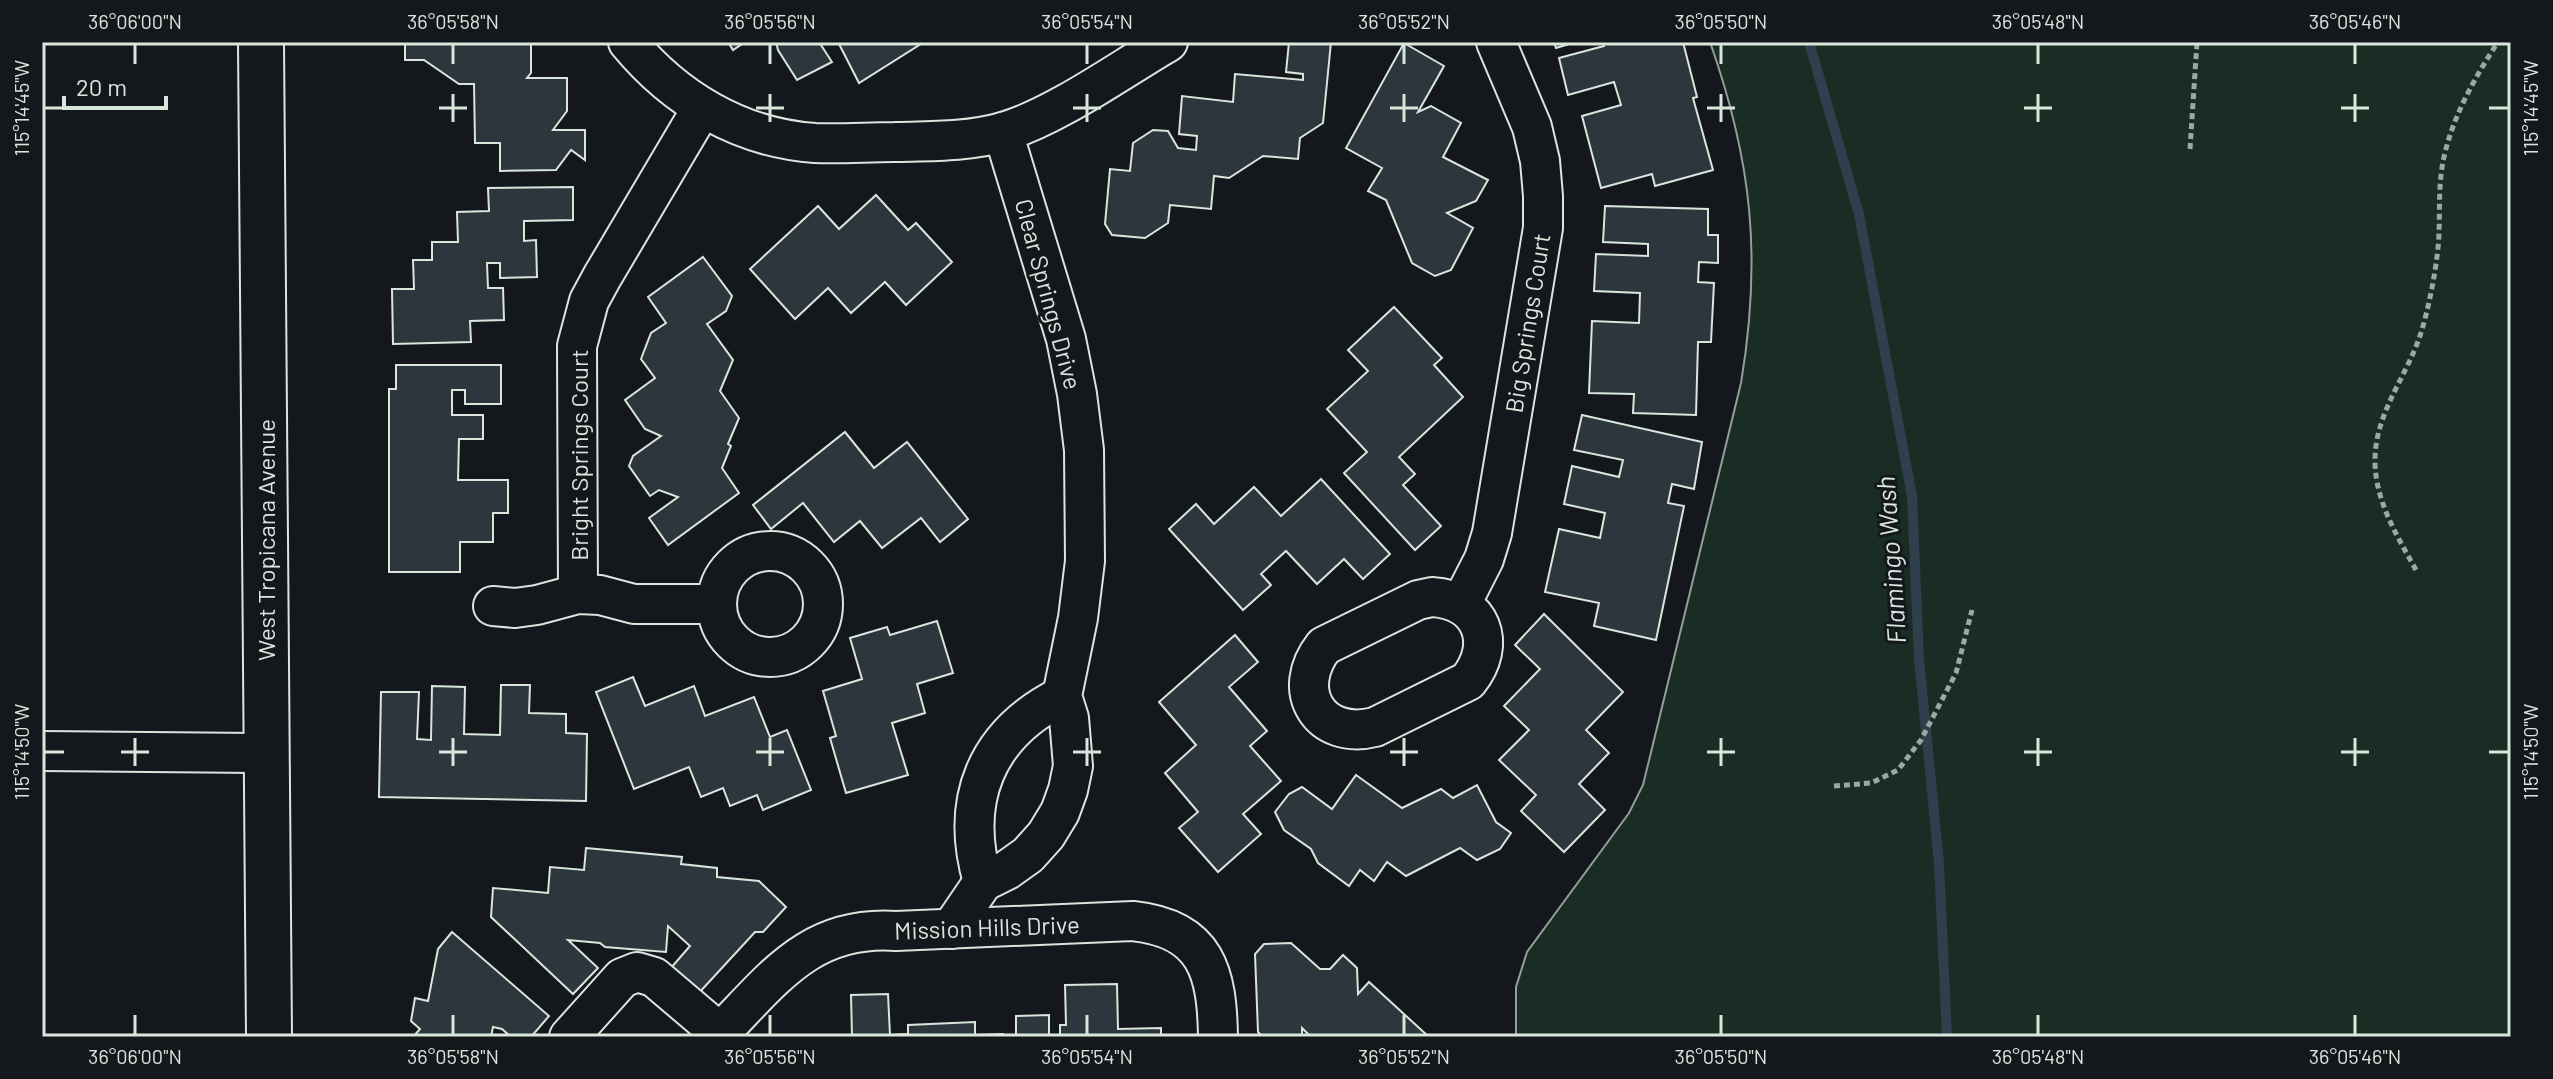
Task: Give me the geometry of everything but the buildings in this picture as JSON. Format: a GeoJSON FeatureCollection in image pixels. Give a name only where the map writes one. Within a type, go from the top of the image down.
{"type":"FeatureCollection","features":[{"type":"Feature","properties":{"kind":"main road","name":"West Tropicana Avenue"},"geometry":{"type":"LineString","coordinates":[[261,42],[269,1037]]}},
{"type":"Feature","properties":{"kind":"street"},"geometry":{"type":"LineString","coordinates":[[628,42],[645,63],[702,108],[756,132],[814,143],[939,141],[971,139],[1003,132],[1047,113],[1168,42]]}},
{"type":"Feature","properties":{"kind":"street","name":"Big Springs Court"},"geometry":{"type":"LineString","coordinates":[[1461,604],[1484,559],[1492,533],[1543,228],[1543,196],[1532,127],[1496,42]]}},
{"type":"Feature","properties":{"kind":"street","name":"Bright Springs Court"},"geometry":{"type":"LineString","coordinates":[[578,594],[576,386],[581,327],[589,301],[602,277],[702,108]]}},
{"type":"Feature","properties":{"kind":"street","name":"Clear Springs Drive"},"geometry":{"type":"LineString","coordinates":[[951,929],[983,882],[1028,855],[1046,835],[1060,812],[1073,766],[1069,718],[1062,696],[1078,618],[1085,561],[1084,450],[1066,339],[1003,132]]}},
{"type":"Feature","properties":{"kind":"street","name":"Bright Springs Court"},"geometry":{"type":"LineString","coordinates":[[493,606],[515,608],[537,605],[578,594],[600,595],[634,604],[717,604]]}},
{"type":"Feature","properties":{"kind":"street"},"geometry":{"type":"LineString","coordinates":[[1447,597],[1461,604],[1472,613],[1484,641],[1483,655],[1468,681],[1375,727],[1345,729],[1319,714],[1311,701],[1309,671],[1324,646],[1418,600],[1447,597]]}},
{"type":"Feature","properties":{"kind":"street"},"geometry":{"type":"LineString","coordinates":[[983,882],[974,846],[974,810],[979,786],[1002,742],[1019,723],[1039,707],[1062,696]]}},
{"type":"Feature","properties":{"kind":"street"},"geometry":{"type":"LineString","coordinates":[[42,751],[266,753]]}},
{"type":"Feature","properties":{"kind":"street","name":"Mission Hills Drive"},"geometry":{"type":"LineString","coordinates":[[718,1035],[792,961],[812,946],[856,931],[1133,921],[1152,923],[1170,930],[1186,940],[1207,965],[1217,996],[1218,1037]]}},
{"type":"Feature","properties":{"kind":"street"},"geometry":{"type":"LineString","coordinates":[[569,1037],[622,978],[637,972],[654,977],[718,1035]]}},
{"type":"Feature","properties":{"kind":"path"},"geometry":{"type":"LineString","coordinates":[[2190,149],[2197,42]]}},
{"type":"Feature","properties":{"kind":"path"},"geometry":{"type":"LineString","coordinates":[[2416,570],[2382,503],[2377,483],[2377,439],[2382,417],[2408,365],[2428,309],[2438,246],[2440,181],[2450,134],[2498,42]]}},
{"type":"Feature","properties":{"kind":"path"},"geometry":{"type":"LineString","coordinates":[[1834,786],[1871,783],[1898,770],[1921,740],[1956,673],[1972,610]]}},
{"type":"Feature","properties":{"kind":"green space"},"geometry":{"type":"Polygon","coordinates":[[[1710,42],[2511,42],[2511,1037],[1516,1037],[1516,987],[1527,952],[1629,813],[1643,785],[1741,383],[1751,294],[1749,210],[1736,128],[1710,42]]]}},
{"type":"Feature","properties":{"kind":"waterway","name":"Flamingo Wash"},"geometry":{"type":"LineString","coordinates":[[1809,42],[1859,214],[1912,496],[1919,659],[1939,863],[1947,1037]]}}]}
